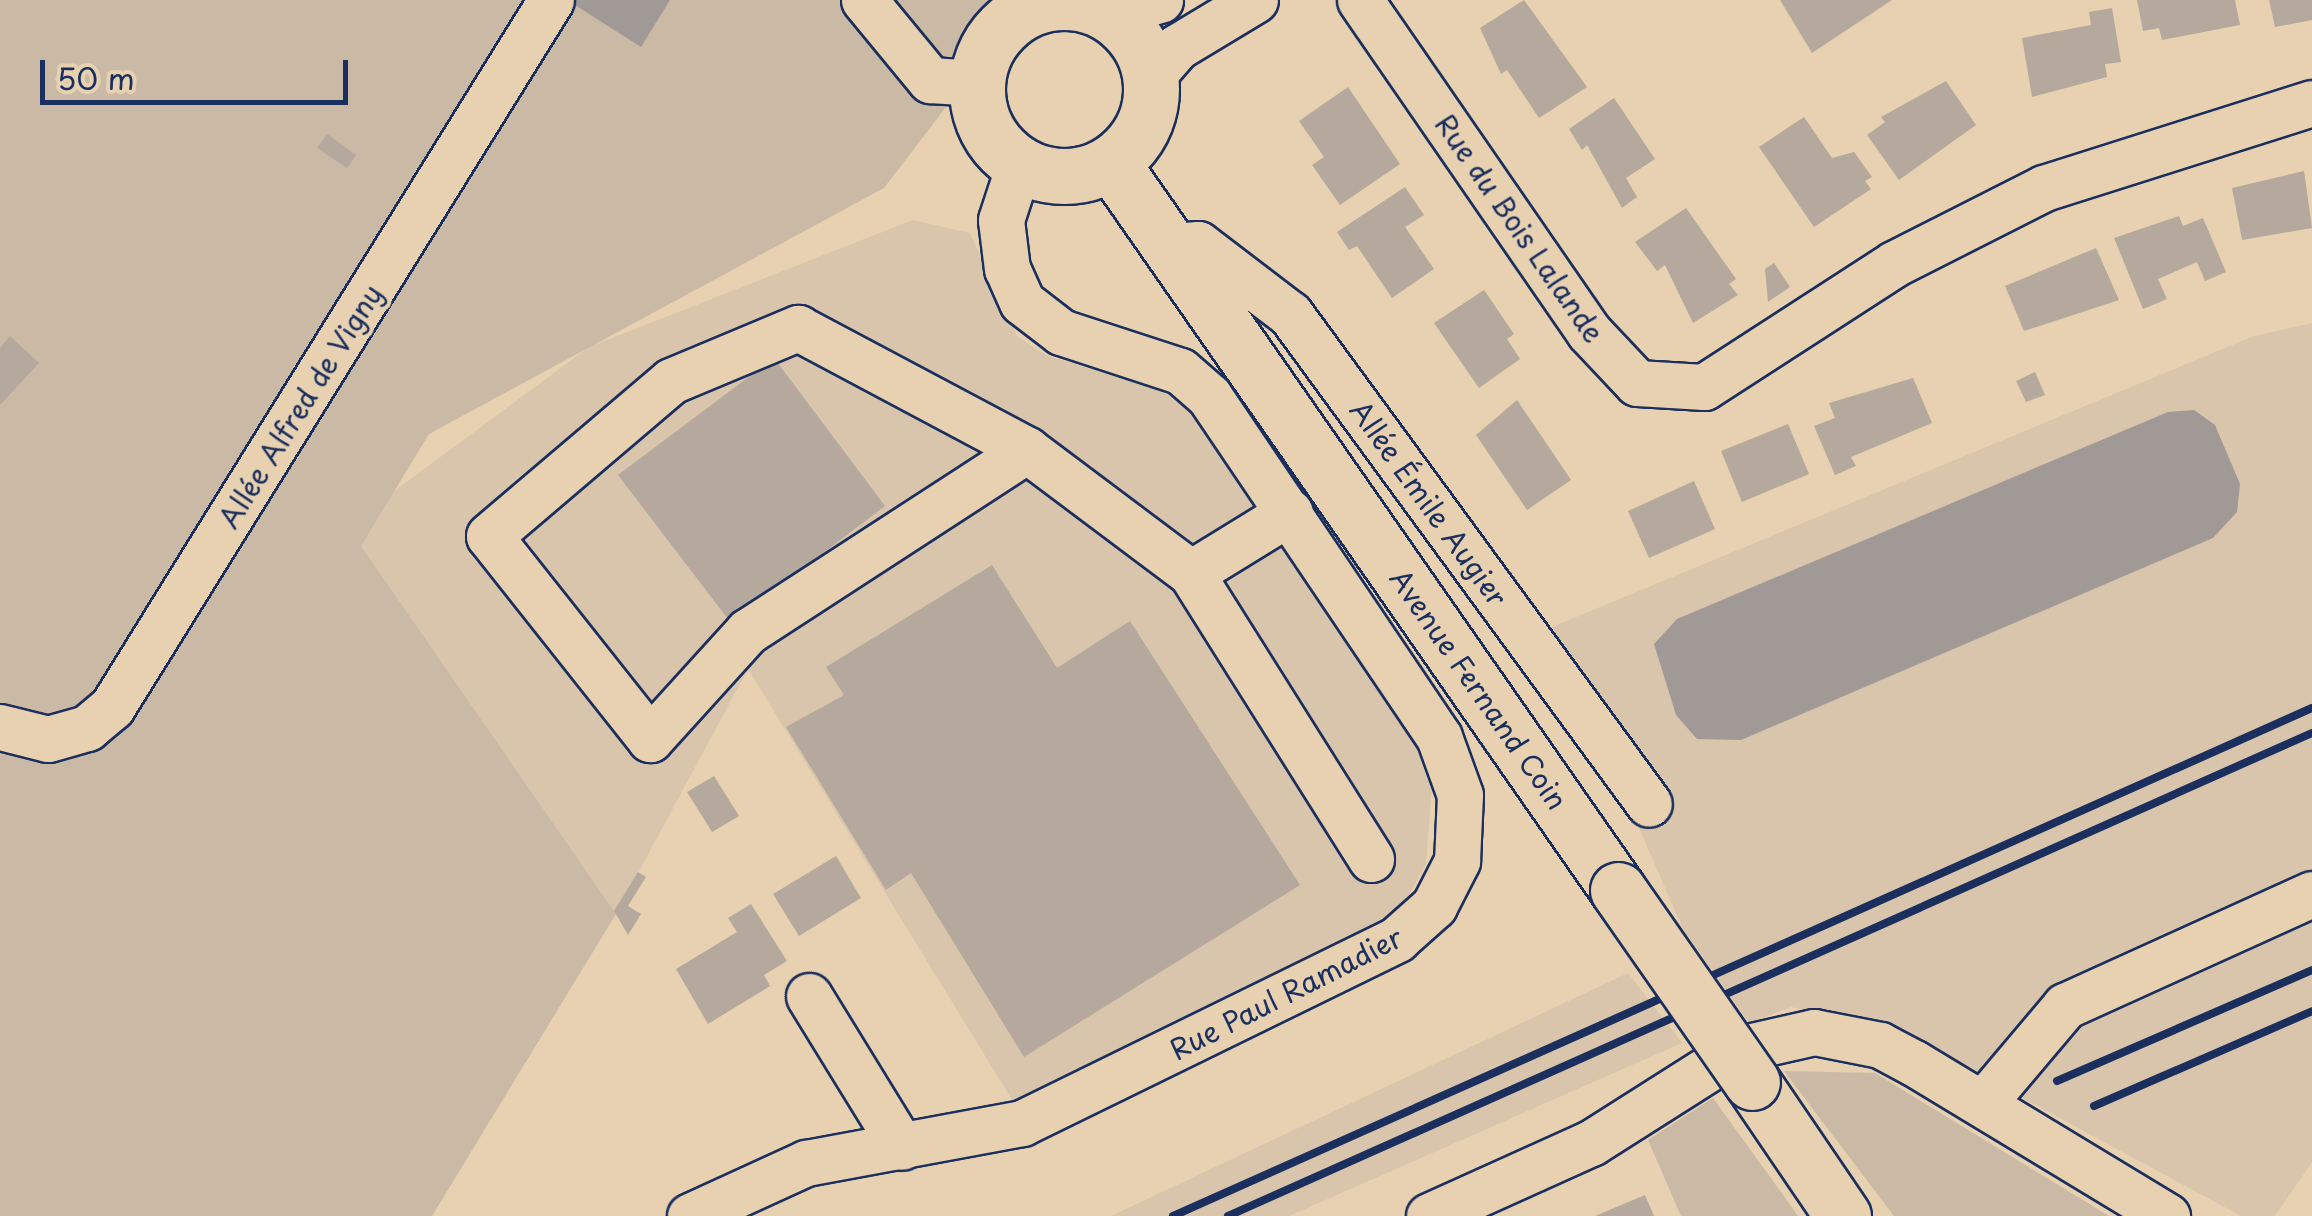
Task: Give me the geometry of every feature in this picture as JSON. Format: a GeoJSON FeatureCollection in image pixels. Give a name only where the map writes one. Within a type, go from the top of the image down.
{"type":"FeatureCollection","features":[{"type":"Feature","properties":{"kind":"main road"},"geometry":{"type":"LineString","coordinates":[[1062,1],[1134,7],[1129,30],[1151,76],[1144,126],[1112,164],[1066,177],[1019,165],[992,138],[978,83],[1009,8],[1062,1]]}},
{"type":"Feature","properties":{"kind":"main road","name":"Avenue Fernand Coin"},"geometry":{"type":"LineString","coordinates":[[1112,164],[1174,246],[1843,1216]]}},
{"type":"Feature","properties":{"kind":"street","name":"Allée Alfred de Vigny"},"geometry":{"type":"LineString","coordinates":[[0,727],[48,739],[87,728],[112,707],[552,0]]}},
{"type":"Feature","properties":{"kind":"street"},"geometry":{"type":"LineString","coordinates":[[864,0],[930,80],[978,83]]}},
{"type":"Feature","properties":{"kind":"street"},"geometry":{"type":"LineString","coordinates":[[1151,76],[1177,47],[1255,0]]}},
{"type":"Feature","properties":{"kind":"street","name":"Rue du Bois Lalande"},"geometry":{"type":"LineString","coordinates":[[1360,0],[1589,332],[1636,383],[1704,387],[1894,264],[2044,188],[2312,103]]}},
{"type":"Feature","properties":{"kind":"street","name":"Rue Paul Ramadier"},"geometry":{"type":"LineString","coordinates":[[690,1216],[806,1163],[1022,1123],[1380,948],[1444,893],[1462,828],[1449,758],[1290,512],[1189,376],[1061,332],[1022,302],[1007,269],[1001,220],[1019,165]]}},
{"type":"Feature","properties":{"kind":"street","name":"Allée Émile Augier"},"geometry":{"type":"LineString","coordinates":[[1174,246],[1198,244],[1290,314],[1650,804]]}},
{"type":"Feature","properties":{"kind":"street"},"geometry":{"type":"LineString","coordinates":[[1027,450],[748,631],[650,739],[489,536],[671,381],[798,328],[1027,450],[1191,573],[1371,858]]}},
{"type":"Feature","properties":{"kind":"street"},"geometry":{"type":"LineString","coordinates":[[1191,573],[1290,512]]}},
{"type":"Feature","properties":{"kind":"street"},"geometry":{"type":"LineString","coordinates":[[1984,1102],[2066,1006],[2312,894]]}},
{"type":"Feature","properties":{"kind":"street"},"geometry":{"type":"LineString","coordinates":[[809,996],[902,1146]]}},
{"type":"Feature","properties":{"kind":"street"},"geometry":{"type":"LineString","coordinates":[[1429,1216],[1591,1143],[1739,1050],[1814,1032],[1846,1035],[1984,1102],[2167,1216]]}},
{"type":"Feature","properties":{"kind":"shaded area"},"geometry":{"type":"Polygon","coordinates":[[[0,0],[1028,0],[884,188],[429,434],[361,546],[616,914],[432,1216],[0,1216],[0,0]]]}},
{"type":"Feature","properties":{"kind":"shaded area"},"geometry":{"type":"Polygon","coordinates":[[[567,0],[670,0],[641,47],[567,0]]]}},
{"type":"Feature","properties":{"kind":"shaded area"},"geometry":{"type":"Polygon","coordinates":[[[913,220],[970,233],[1017,336],[1046,355],[1161,391],[1191,412],[1416,743],[1432,786],[1426,863],[1407,899],[1368,934],[1014,1103],[748,669],[616,914],[347,526],[589,347],[913,220]]]}},
{"type":"Feature","properties":{"kind":"shaded area"},"geometry":{"type":"Polygon","coordinates":[[[2312,323],[2312,1162],[2275,1216],[2241,1216],[1906,1035],[1791,1007],[1749,1023],[1682,927],[1552,627],[2254,336],[2312,323]]]}},
{"type":"Feature","properties":{"kind":"shaded area"},"geometry":{"type":"Polygon","coordinates":[[[2194,410],[2215,425],[2240,484],[2237,512],[2213,538],[1741,740],[1697,739],[1676,715],[1654,644],[1677,619],[2168,412],[2194,410]]]}},
{"type":"Feature","properties":{"kind":"shaded area"},"geometry":{"type":"Polygon","coordinates":[[[1628,973],[1682,1043],[1289,1216],[1111,1216],[1628,973]]]}},
{"type":"Feature","properties":{"kind":"shaded area"},"geometry":{"type":"Polygon","coordinates":[[[1784,1071],[1875,1073],[2109,1216],[1894,1216],[1784,1071]]]}},
{"type":"Feature","properties":{"kind":"shaded area"},"geometry":{"type":"Polygon","coordinates":[[[1713,1098],[1798,1216],[1681,1216],[1648,1140],[1713,1098]]]}},
{"type":"Feature","properties":{"kind":"building"},"geometry":{"type":"Polygon","coordinates":[[[1524,0],[1587,87],[1539,118],[1507,70],[1501,74],[1480,28],[1524,0]]]}},
{"type":"Feature","properties":{"kind":"building"},"geometry":{"type":"Polygon","coordinates":[[[1780,0],[1892,0],[1812,53],[1780,0]]]}},
{"type":"Feature","properties":{"kind":"building"},"geometry":{"type":"Polygon","coordinates":[[[2137,0],[2235,0],[2240,25],[2162,40],[2159,28],[2143,31],[2137,0]]]}},
{"type":"Feature","properties":{"kind":"building"},"geometry":{"type":"Polygon","coordinates":[[[2269,0],[2312,0],[2312,20],[2275,27],[2269,0]]]}},
{"type":"Feature","properties":{"kind":"building"},"geometry":{"type":"Polygon","coordinates":[[[2112,8],[2121,62],[2105,64],[2107,77],[2032,97],[2022,38],[2091,25],[2089,12],[2112,8]]]}},
{"type":"Feature","properties":{"kind":"building"},"geometry":{"type":"Polygon","coordinates":[[[1946,81],[1976,125],[1899,180],[1867,135],[1885,122],[1881,117],[1946,81]]]}},
{"type":"Feature","properties":{"kind":"building"},"geometry":{"type":"Polygon","coordinates":[[[1348,87],[1400,164],[1340,205],[1312,165],[1324,157],[1299,121],[1348,87]]]}},
{"type":"Feature","properties":{"kind":"building"},"geometry":{"type":"Polygon","coordinates":[[[1614,98],[1655,159],[1626,178],[1637,197],[1622,208],[1587,145],[1582,150],[1569,129],[1614,98]]]}},
{"type":"Feature","properties":{"kind":"building"},"geometry":{"type":"Polygon","coordinates":[[[1804,117],[1832,158],[1854,152],[1872,177],[1865,181],[1871,189],[1814,227],[1759,147],[1804,117]]]}},
{"type":"Feature","properties":{"kind":"building"},"geometry":{"type":"Polygon","coordinates":[[[327,134],[356,155],[347,168],[317,148],[327,134]]]}},
{"type":"Feature","properties":{"kind":"building"},"geometry":{"type":"Polygon","coordinates":[[[2304,171],[2312,228],[2242,240],[2232,188],[2304,171]]]}},
{"type":"Feature","properties":{"kind":"building"},"geometry":{"type":"Polygon","coordinates":[[[1405,187],[1424,215],[1405,227],[1434,269],[1392,298],[1357,246],[1349,250],[1337,232],[1405,187]]]}},
{"type":"Feature","properties":{"kind":"building"},"geometry":{"type":"Polygon","coordinates":[[[1686,208],[1736,279],[1729,284],[1738,295],[1693,323],[1665,265],[1657,271],[1635,242],[1686,208]]]}},
{"type":"Feature","properties":{"kind":"building"},"geometry":{"type":"Polygon","coordinates":[[[2179,216],[2183,226],[2203,218],[2226,272],[2205,281],[2197,262],[2158,279],[2167,299],[2143,309],[2114,238],[2179,216]]]}},
{"type":"Feature","properties":{"kind":"building"},"geometry":{"type":"Polygon","coordinates":[[[2096,248],[2119,300],[2024,331],[2005,286],[2096,248]]]}},
{"type":"Feature","properties":{"kind":"building"},"geometry":{"type":"Polygon","coordinates":[[[1774,263],[1790,287],[1768,302],[1765,269],[1774,263]]]}},
{"type":"Feature","properties":{"kind":"building"},"geometry":{"type":"Polygon","coordinates":[[[1484,290],[1514,334],[1507,339],[1520,359],[1479,388],[1434,323],[1484,290]]]}},
{"type":"Feature","properties":{"kind":"building"},"geometry":{"type":"Polygon","coordinates":[[[10,336],[39,363],[0,405],[0,348],[10,336]]]}},
{"type":"Feature","properties":{"kind":"building"},"geometry":{"type":"Polygon","coordinates":[[[774,358],[885,506],[731,623],[618,475],[774,358]]]}},
{"type":"Feature","properties":{"kind":"building"},"geometry":{"type":"Polygon","coordinates":[[[2035,372],[2045,395],[2026,402],[2016,381],[2035,372]]]}},
{"type":"Feature","properties":{"kind":"building"},"geometry":{"type":"Polygon","coordinates":[[[1913,378],[1932,423],[1851,457],[1856,466],[1835,475],[1814,426],[1835,418],[1829,403],[1913,378]]]}},
{"type":"Feature","properties":{"kind":"building"},"geometry":{"type":"Polygon","coordinates":[[[1517,400],[1571,480],[1527,510],[1476,435],[1517,400]]]}},
{"type":"Feature","properties":{"kind":"building"},"geometry":{"type":"Polygon","coordinates":[[[1788,424],[1809,474],[1742,502],[1721,451],[1788,424]]]}},
{"type":"Feature","properties":{"kind":"building"},"geometry":{"type":"Polygon","coordinates":[[[1694,481],[1715,529],[1649,558],[1628,511],[1694,481]]]}},
{"type":"Feature","properties":{"kind":"building"},"geometry":{"type":"Polygon","coordinates":[[[992,565],[1057,668],[1130,621],[1300,885],[1024,1057],[911,873],[886,890],[786,727],[844,695],[826,667],[992,565]]]}},
{"type":"Feature","properties":{"kind":"building"},"geometry":{"type":"Polygon","coordinates":[[[714,776],[739,816],[712,832],[687,792],[714,776]]]}},
{"type":"Feature","properties":{"kind":"building"},"geometry":{"type":"Polygon","coordinates":[[[836,856],[861,898],[799,936],[773,894],[836,856]]]}},
{"type":"Feature","properties":{"kind":"building"},"geometry":{"type":"Polygon","coordinates":[[[638,872],[646,877],[628,906],[641,914],[628,935],[614,911],[638,872]]]}},
{"type":"Feature","properties":{"kind":"building"},"geometry":{"type":"Polygon","coordinates":[[[751,904],[787,961],[764,975],[770,986],[708,1024],[676,969],[737,932],[728,918],[751,904]]]}},
{"type":"Feature","properties":{"kind":"building"},"geometry":{"type":"Polygon","coordinates":[[[1645,1195],[1654,1216],[1595,1216],[1645,1195]]]}},
{"type":"Feature","properties":{"kind":"railway"},"geometry":{"type":"LineString","coordinates":[[1173,1216],[2312,708]]}},
{"type":"Feature","properties":{"kind":"railway"},"geometry":{"type":"LineString","coordinates":[[1228,1216],[2312,733]]}},
{"type":"Feature","properties":{"kind":"railway"},"geometry":{"type":"LineString","coordinates":[[2057,1081],[2312,970]]}},
{"type":"Feature","properties":{"kind":"railway"},"geometry":{"type":"LineString","coordinates":[[2094,1106],[2312,1011]]}}]}
